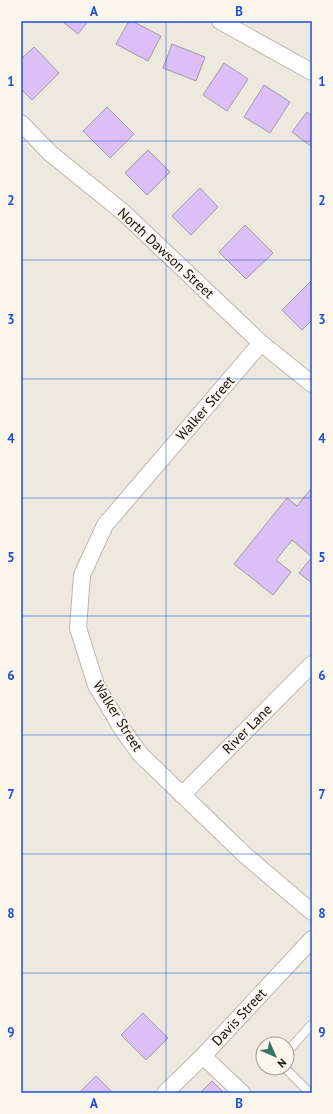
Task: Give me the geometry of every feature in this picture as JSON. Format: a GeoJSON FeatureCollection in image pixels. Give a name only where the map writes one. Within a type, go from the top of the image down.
{"type":"FeatureCollection","features":[{"type":"Feature","properties":{"kind":"street"},"geometry":{"type":"LineString","coordinates":[[220,21],[312,72]]}},
{"type":"Feature","properties":{"kind":"street","name":"North Dawson Street"},"geometry":{"type":"LineString","coordinates":[[21,123],[50,153],[123,212],[261,343],[312,384]]}},
{"type":"Feature","properties":{"kind":"street","name":"Walker Street"},"geometry":{"type":"LineString","coordinates":[[261,343],[105,525],[82,575],[78,628],[96,685],[122,729],[140,754],[246,856],[312,912]]}},
{"type":"Feature","properties":{"kind":"street","name":"River Lane"},"geometry":{"type":"LineString","coordinates":[[182,795],[312,664]]}},
{"type":"Feature","properties":{"kind":"street","name":"Davis Street"},"geometry":{"type":"LineString","coordinates":[[165,1093],[203,1056],[312,940]]}},
{"type":"Feature","properties":{"kind":"street"},"geometry":{"type":"LineString","coordinates":[[203,1056],[242,1093]]}},
{"type":"Feature","properties":{"kind":"lane"},"geometry":{"type":"LineString","coordinates":[[295,1043],[312,1024]]}},
{"type":"Feature","properties":{"kind":"lane"},"geometry":{"type":"LineString","coordinates":[[293,1076],[310,1093]]}},
{"type":"Feature","properties":{"kind":"building"},"geometry":{"type":"Polygon","coordinates":[[[62,21],[88,21],[78,34],[62,21]]]}},
{"type":"Feature","properties":{"kind":"building"},"geometry":{"type":"Polygon","coordinates":[[[129,21],[132,21],[161,36],[148,61],[116,44],[129,21]]]}},
{"type":"Feature","properties":{"kind":"building"},"geometry":{"type":"Polygon","coordinates":[[[172,44],[205,57],[196,81],[163,68],[172,44]]]}},
{"type":"Feature","properties":{"kind":"building"},"geometry":{"type":"Polygon","coordinates":[[[34,47],[59,73],[32,100],[21,89],[21,59],[34,47]]]}},
{"type":"Feature","properties":{"kind":"building"},"geometry":{"type":"Polygon","coordinates":[[[224,63],[248,79],[227,111],[203,95],[224,63]]]}},
{"type":"Feature","properties":{"kind":"building"},"geometry":{"type":"Polygon","coordinates":[[[264,85],[290,102],[270,133],[244,117],[264,85]]]}},
{"type":"Feature","properties":{"kind":"building"},"geometry":{"type":"Polygon","coordinates":[[[107,107],[134,134],[110,158],[83,131],[107,107]]]}},
{"type":"Feature","properties":{"kind":"building"},"geometry":{"type":"Polygon","coordinates":[[[307,112],[312,116],[312,147],[292,132],[307,112]]]}},
{"type":"Feature","properties":{"kind":"building"},"geometry":{"type":"Polygon","coordinates":[[[148,150],[170,172],[147,195],[125,173],[148,150]]]}},
{"type":"Feature","properties":{"kind":"building"},"geometry":{"type":"Polygon","coordinates":[[[200,188],[218,207],[191,235],[172,216],[200,188]]]}},
{"type":"Feature","properties":{"kind":"building"},"geometry":{"type":"Polygon","coordinates":[[[245,225],[273,253],[246,279],[219,252],[245,225]]]}},
{"type":"Feature","properties":{"kind":"building"},"geometry":{"type":"Polygon","coordinates":[[[311,281],[312,320],[302,330],[282,310],[311,281]]]}},
{"type":"Feature","properties":{"kind":"building"},"geometry":{"type":"Polygon","coordinates":[[[310,490],[312,492],[312,557],[292,540],[276,560],[291,572],[273,595],[234,564],[287,498],[297,506],[310,490]]]}},
{"type":"Feature","properties":{"kind":"building"},"geometry":{"type":"Polygon","coordinates":[[[312,557],[312,583],[299,573],[312,557]]]}},
{"type":"Feature","properties":{"kind":"building"},"geometry":{"type":"Polygon","coordinates":[[[143,1013],[168,1038],[146,1060],[121,1035],[143,1013]]]}},
{"type":"Feature","properties":{"kind":"building"},"geometry":{"type":"Polygon","coordinates":[[[96,1076],[113,1093],[79,1093],[96,1076]]]}},
{"type":"Feature","properties":{"kind":"building"},"geometry":{"type":"Polygon","coordinates":[[[212,1081],[224,1093],[200,1093],[212,1081]]]}}]}
